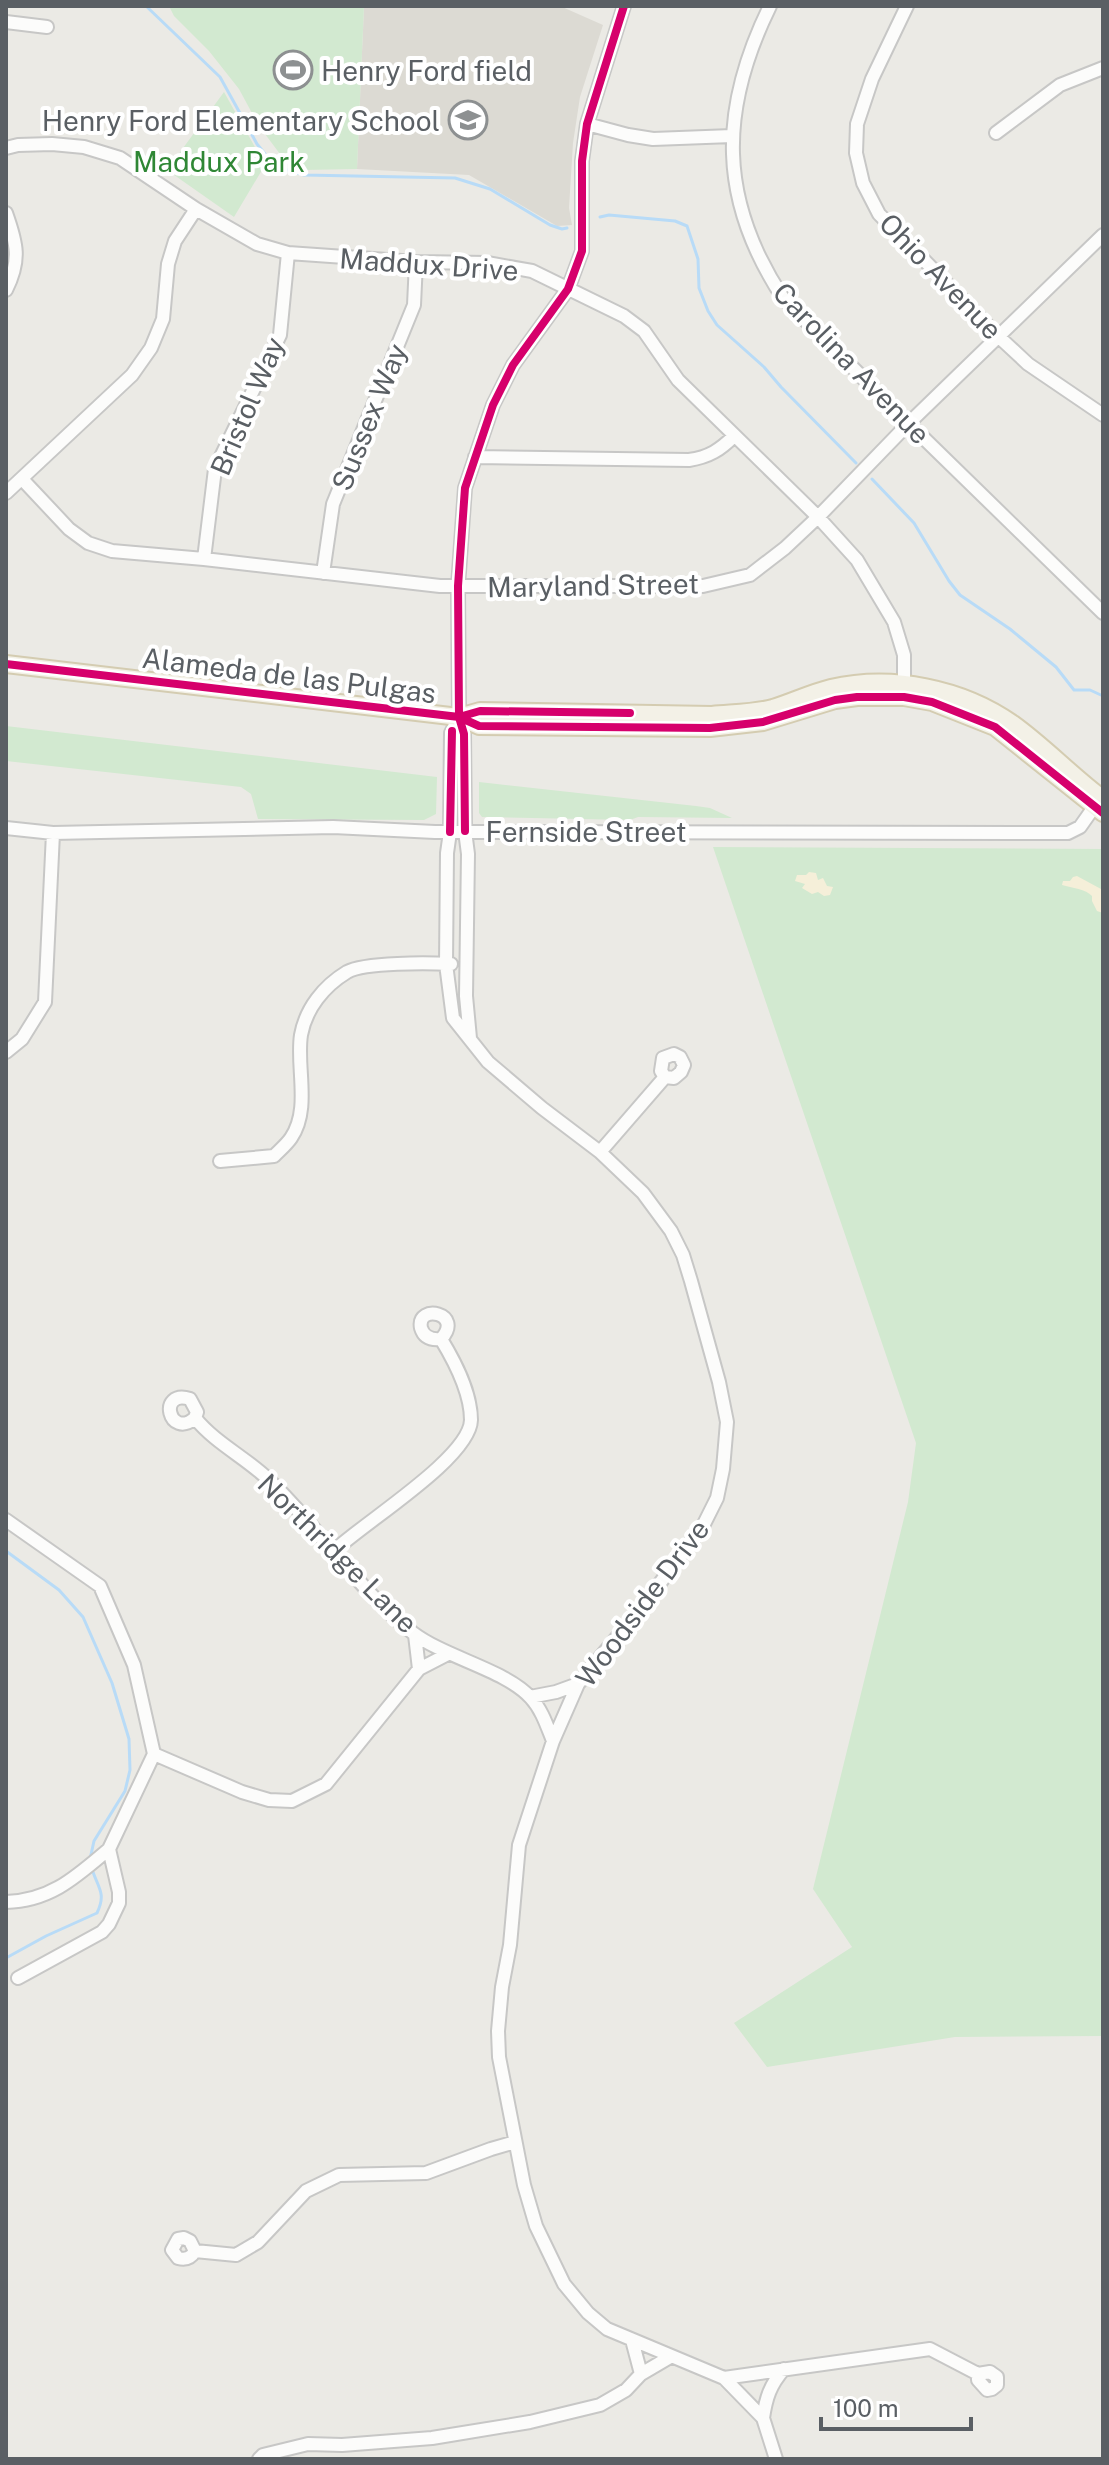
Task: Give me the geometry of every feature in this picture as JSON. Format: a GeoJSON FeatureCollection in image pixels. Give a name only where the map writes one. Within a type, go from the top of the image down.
{"type":"FeatureCollection","features":[{"type":"Feature","properties":{"kind":"main road","name":"Alameda de las Pulgas"},"geometry":{"type":"LineString","coordinates":[[6,664],[459,717],[479,726],[710,728],[763,722],[835,700],[904,690],[936,690],[986,708],[1012,723],[1100,804]]}},
{"type":"Feature","properties":{"kind":"street"},"geometry":{"type":"LineString","coordinates":[[470,1041],[466,996],[468,854],[464,734],[459,717],[458,586],[465,488],[493,405],[513,365],[568,289],[582,251],[582,161],[587,124],[624,6]]}},
{"type":"Feature","properties":{"kind":"street","name":"Carolina Avenue"},"geometry":{"type":"LineString","coordinates":[[770,6],[740,82],[732,136],[736,185],[746,230],[768,275],[783,298],[1103,613]]}},
{"type":"Feature","properties":{"kind":"street","name":"Ohio Avenue"},"geometry":{"type":"LineString","coordinates":[[907,6],[872,79],[857,124],[856,153],[863,183],[879,214],[998,336],[1028,364],[1103,415]]}},
{"type":"Feature","properties":{"kind":"street"},"geometry":{"type":"LineString","coordinates":[[6,22],[47,27]]}},
{"type":"Feature","properties":{"kind":"street"},"geometry":{"type":"LineString","coordinates":[[996,133],[1060,85],[1103,68]]}},
{"type":"Feature","properties":{"kind":"street"},"geometry":{"type":"LineString","coordinates":[[587,124],[653,139],[732,136]]}},
{"type":"Feature","properties":{"kind":"street","name":"Maddux Drive"},"geometry":{"type":"LineString","coordinates":[[6,148],[52,144],[84,147],[120,158],[196,209],[257,244],[288,253],[416,262],[487,263],[532,271],[624,316],[644,331],[678,380],[818,517],[857,560],[894,622],[904,655],[904,690]]}},
{"type":"Feature","properties":{"kind":"street"},"geometry":{"type":"LineString","coordinates":[[6,493],[132,375],[151,348],[163,319],[168,264],[175,241],[196,209]]}},
{"type":"Feature","properties":{"kind":"street"},"geometry":{"type":"LineString","coordinates":[[6,213],[16,242],[16,265],[6,290]]}},
{"type":"Feature","properties":{"kind":"street","name":"Maryland Street"},"geometry":{"type":"LineString","coordinates":[[22,479],[69,529],[88,543],[112,551],[458,586],[703,586],[750,575],[785,548],[1103,235]]}},
{"type":"Feature","properties":{"kind":"street","name":"Bristol Way"},"geometry":{"type":"LineString","coordinates":[[204,559],[215,469],[280,335],[288,253]]}},
{"type":"Feature","properties":{"kind":"street","name":"Sussex Way"},"geometry":{"type":"LineString","coordinates":[[323,573],[333,504],[414,305],[416,262]]}},
{"type":"Feature","properties":{"kind":"street"},"geometry":{"type":"LineString","coordinates":[[475,457],[689,460],[704,458],[719,450],[734,436]]}},
{"type":"Feature","properties":{"kind":"street","name":"Woodside Drive"},"geometry":{"type":"LineString","coordinates":[[459,717],[451,733],[447,853],[446,964],[453,1018],[488,1062],[600,1152],[643,1193],[671,1231],[683,1255],[719,1382],[727,1422],[717,1498],[703,1526],[639,1611],[578,1684],[553,1741],[519,1845],[510,1945],[502,1987],[499,2057],[524,2185],[536,2226],[564,2284],[588,2313],[607,2329],[724,2378],[763,2418],[776,2459]]}},
{"type":"Feature","properties":{"kind":"street","name":"Fernside Street"},"geometry":{"type":"LineString","coordinates":[[6,828],[53,833],[333,827],[450,832],[1068,833],[1080,827],[1100,804]]}},
{"type":"Feature","properties":{"kind":"street"},"geometry":{"type":"LineString","coordinates":[[6,1052],[22,1039],[45,1002],[53,833]]}},
{"type":"Feature","properties":{"kind":"street"},"geometry":{"type":"LineString","coordinates":[[220,1161],[274,1156],[292,1137],[301,1106],[301,1034],[310,1007],[349,971],[375,966],[466,966]]}},
{"type":"Feature","properties":{"kind":"street"},"geometry":{"type":"LineString","coordinates":[[600,1152],[665,1077]]}},
{"type":"Feature","properties":{"kind":"street"},"geometry":{"type":"LineString","coordinates":[[334,1551],[448,1461],[463,1441],[471,1422],[467,1398],[455,1362],[441,1339]]}},
{"type":"Feature","properties":{"kind":"street","name":"Northridge Lane"},"geometry":{"type":"LineString","coordinates":[[195,1418],[205,1431],[269,1480],[388,1611],[415,1635],[507,1681],[530,1697],[544,1716],[553,1741]]}},
{"type":"Feature","properties":{"kind":"street"},"geometry":{"type":"LineString","coordinates":[[6,1520],[100,1586],[134,1665],[154,1754],[109,1849],[65,1886],[41,1896],[6,1902]]}},
{"type":"Feature","properties":{"kind":"street"},"geometry":{"type":"LineString","coordinates":[[415,1635],[419,1669]]}},
{"type":"Feature","properties":{"kind":"street"},"geometry":{"type":"LineString","coordinates":[[154,1754],[242,1792],[269,1800],[292,1801],[326,1784],[419,1669],[448,1654]]}},
{"type":"Feature","properties":{"kind":"street"},"geometry":{"type":"LineString","coordinates":[[530,1697],[578,1684]]}},
{"type":"Feature","properties":{"kind":"street"},"geometry":{"type":"LineString","coordinates":[[18,1978],[102,1932],[109,1924],[119,1903],[119,1892],[109,1849]]}},
{"type":"Feature","properties":{"kind":"street"},"geometry":{"type":"LineString","coordinates":[[195,2251],[237,2255],[258,2242],[306,2191],[339,2175],[426,2173],[515,2142]]}},
{"type":"Feature","properties":{"kind":"street"},"geometry":{"type":"LineString","coordinates":[[632,2340],[641,2374]]}},
{"type":"Feature","properties":{"kind":"street"},"geometry":{"type":"LineString","coordinates":[[724,2378],[930,2349],[978,2374]]}},
{"type":"Feature","properties":{"kind":"street"},"geometry":{"type":"LineString","coordinates":[[259,2459],[263,2455],[308,2444],[342,2445],[432,2438],[530,2422],[600,2405],[670,2357]]}},
{"type":"Feature","properties":{"kind":"street"},"geometry":{"type":"LineString","coordinates":[[763,2418],[766,2397],[774,2380],[784,2369]]}},
{"type":"Feature","properties":{"kind":"shaded area","name":"Henry Ford Elementary School"},"geometry":{"type":"Polygon","coordinates":[[[364,6],[560,6],[603,25],[580,97],[573,143],[569,208],[572,225],[557,226],[469,175],[357,169],[364,6]]]}},
{"type":"Feature","properties":{"kind":"green space","name":"Henry Ford field"},"geometry":{"type":"Polygon","coordinates":[[[169,6],[364,6],[357,169],[303,170],[280,154],[259,126],[239,89],[209,51],[174,16],[169,6]]]}},
{"type":"Feature","properties":{"kind":"green space","name":"Maddux Park"},"geometry":{"type":"Polygon","coordinates":[[[224,92],[265,165],[234,217],[167,170],[224,92]]]}},
{"type":"Feature","properties":{"kind":"green space"},"geometry":{"type":"Polygon","coordinates":[[[6,726],[437,777],[436,814],[424,820],[258,819],[251,794],[241,787],[6,761],[6,726]]]}},
{"type":"Feature","properties":{"kind":"green space"},"geometry":{"type":"Polygon","coordinates":[[[479,782],[696,806],[710,808],[732,818],[638,817],[630,820],[482,817],[479,813],[479,782]]]}},
{"type":"Feature","properties":{"kind":"green space"},"geometry":{"type":"Polygon","coordinates":[[[713,847],[1103,849],[1103,2036],[955,2037],[767,2067],[734,2023],[852,1947],[813,1889],[908,1502],[916,1443],[713,847]]]}},
{"type":"Feature","properties":{"kind":"sand"},"geometry":{"type":"Polygon","coordinates":[[[816,873],[818,880],[823,878],[827,886],[833,887],[830,895],[812,894],[802,888],[805,884],[795,881],[797,875],[816,873]]]}},
{"type":"Feature","properties":{"kind":"sand"},"geometry":{"type":"Polygon","coordinates":[[[1077,876],[1101,889],[1103,913],[1097,911],[1092,896],[1083,890],[1062,885],[1063,881],[1077,876]]]}},
{"type":"Feature","properties":{"kind":"waterway"},"geometry":{"type":"LineString","coordinates":[[146,6],[220,77],[257,144],[269,159],[284,169],[304,175],[455,178],[490,189],[550,225],[567,228]]}},
{"type":"Feature","properties":{"kind":"waterway"},"geometry":{"type":"LineString","coordinates":[[600,217],[609,215],[675,221],[687,226],[698,259],[699,288],[717,325],[764,367],[856,463]]}},
{"type":"Feature","properties":{"kind":"waterway"},"geometry":{"type":"LineString","coordinates":[[872,479],[914,523],[960,595],[1010,629],[1056,667],[1074,690],[1090,690],[1103,696]]}},
{"type":"Feature","properties":{"kind":"waterway"},"geometry":{"type":"LineString","coordinates":[[6,1551],[59,1590],[83,1617],[112,1683],[129,1739],[130,1770],[125,1791],[94,1841],[90,1859]]}},
{"type":"Feature","properties":{"kind":"waterway"},"geometry":{"type":"LineString","coordinates":[[6,1958],[97,1913],[101,1896],[93,1872]]}},
{"type":"Feature","properties":{"kind":"cycle path"},"geometry":{"type":"LineString","coordinates":[[465,831],[464,734],[459,717],[458,586],[465,488],[493,405],[513,365],[568,289],[582,251],[582,161],[587,124],[624,6]]}},
{"type":"Feature","properties":{"kind":"cycle path"},"geometry":{"type":"LineString","coordinates":[[6,664],[459,717],[479,726],[710,728],[763,722],[835,700],[904,697],[932,702],[995,727],[1103,813]]}},
{"type":"Feature","properties":{"kind":"cycle path"},"geometry":{"type":"LineString","coordinates":[[459,717],[480,711],[630,713]]}},
{"type":"Feature","properties":{"kind":"cycle path"},"geometry":{"type":"LineString","coordinates":[[450,832],[452,731]]}},
{"type":"Feature","properties":{"kind":"place","name":"Henry Ford field"},"geometry":{"type":"Point","coordinates":[293,70]}},
{"type":"Feature","properties":{"kind":"place","name":"Henry Ford Elementary School"},"geometry":{"type":"Point","coordinates":[468,120]}}]}
